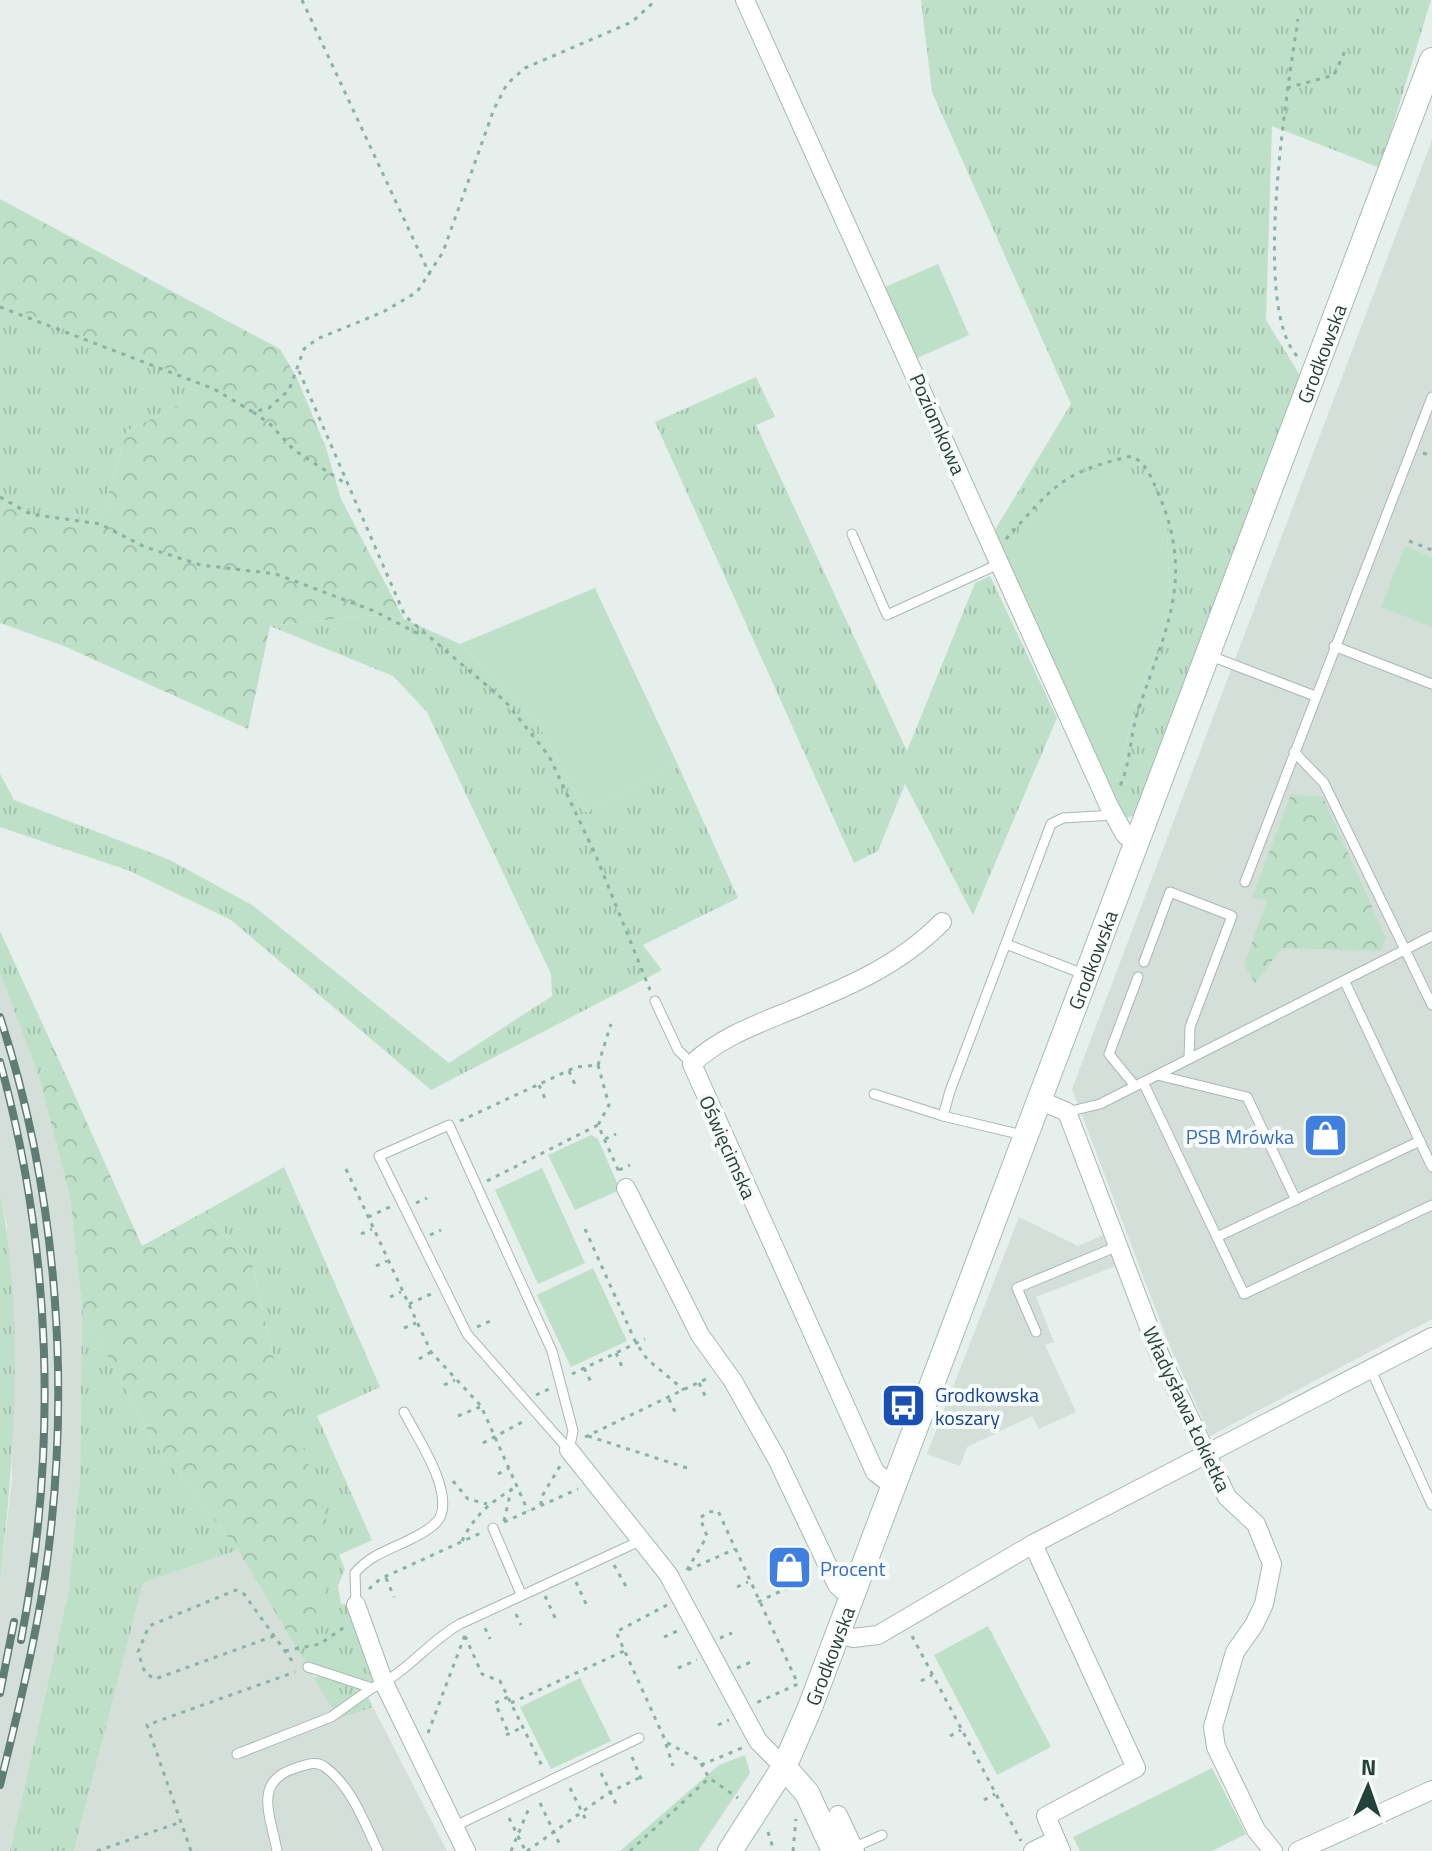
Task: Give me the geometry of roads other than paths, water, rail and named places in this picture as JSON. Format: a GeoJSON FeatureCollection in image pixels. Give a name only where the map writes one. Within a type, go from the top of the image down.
{"type":"FeatureCollection","features":[{"type":"Feature","properties":{"kind":"main road","name":"Grodkowska"},"geometry":{"type":"LineString","coordinates":[[730,1851],[784,1767],[838,1633],[1432,60]]}},
{"type":"Feature","properties":{"kind":"main road"},"geometry":{"type":"LineString","coordinates":[[784,1767],[807,1793],[847,1850]]}},
{"type":"Feature","properties":{"kind":"street","name":"Poziomkowa"},"geometry":{"type":"LineString","coordinates":[[745,0],[1111,810],[1125,835],[1136,842]]}},
{"type":"Feature","properties":{"kind":"street"},"geometry":{"type":"LineString","coordinates":[[692,1064],[723,1040],[877,973],[923,942],[942,922]]}},
{"type":"Feature","properties":{"kind":"street","name":"Oświęcimska"},"geometry":{"type":"LineString","coordinates":[[692,1064],[875,1472],[893,1486]]}},
{"type":"Feature","properties":{"kind":"street"},"geometry":{"type":"LineString","coordinates":[[1039,1100],[1067,1112]]}},
{"type":"Feature","properties":{"kind":"street","name":"Władysława Łokietka"},"geometry":{"type":"LineString","coordinates":[[1067,1112],[1158,1351],[1227,1497],[1256,1524],[1272,1564],[1264,1604],[1235,1652],[1213,1727],[1216,1747],[1256,1830],[1273,1851]]}},
{"type":"Feature","properties":{"kind":"street"},"geometry":{"type":"LineString","coordinates":[[622,1179],[700,1335],[777,1459],[837,1585],[851,1598]]}},
{"type":"Feature","properties":{"kind":"street"},"geometry":{"type":"LineString","coordinates":[[838,1633],[853,1638],[878,1635],[1033,1544],[1432,1337]]}},
{"type":"Feature","properties":{"kind":"street"},"geometry":{"type":"LineString","coordinates":[[569,1450],[642,1540],[678,1574],[681,1598],[758,1741],[784,1767]]}},
{"type":"Feature","properties":{"kind":"street"},"geometry":{"type":"LineString","coordinates":[[1033,1544],[1136,1768],[1046,1816],[1059,1846],[1033,1851]]}},
{"type":"Feature","properties":{"kind":"street"},"geometry":{"type":"LineString","coordinates":[[356,1610],[378,1686],[418,1754],[466,1851]]}},
{"type":"Feature","properties":{"kind":"street"},"geometry":{"type":"LineString","coordinates":[[1298,1851],[1432,1790]]}},
{"type":"Feature","properties":{"kind":"street"},"geometry":{"type":"LineString","coordinates":[[838,1815],[847,1850]]}},
{"type":"Feature","properties":{"kind":"lane"},"geometry":{"type":"LineString","coordinates":[[1245,882],[1432,397]]}},
{"type":"Feature","properties":{"kind":"lane"},"geometry":{"type":"LineString","coordinates":[[852,534],[887,615],[998,557]]}},
{"type":"Feature","properties":{"kind":"lane"},"geometry":{"type":"LineString","coordinates":[[1334,646],[1432,684]]}},
{"type":"Feature","properties":{"kind":"lane"},"geometry":{"type":"LineString","coordinates":[[1208,655],[1315,696]]}},
{"type":"Feature","properties":{"kind":"lane"},"geometry":{"type":"LineString","coordinates":[[1294,752],[1324,783],[1432,1005]]}},
{"type":"Feature","properties":{"kind":"lane"},"geometry":{"type":"LineString","coordinates":[[943,1116],[1051,824],[1063,818],[1111,810]]}},
{"type":"Feature","properties":{"kind":"lane"},"geometry":{"type":"LineString","coordinates":[[1144,962],[1170,892],[1232,916],[1190,1027],[1189,1059]]}},
{"type":"Feature","properties":{"kind":"lane"},"geometry":{"type":"LineString","coordinates":[[1067,1112],[1100,1104],[1432,936]]}},
{"type":"Feature","properties":{"kind":"lane"},"geometry":{"type":"LineString","coordinates":[[1006,944],[1086,975]]}},
{"type":"Feature","properties":{"kind":"lane"},"geometry":{"type":"LineString","coordinates":[[1138,977],[1109,1054],[1139,1084],[1244,1294],[1432,1205]]}},
{"type":"Feature","properties":{"kind":"lane"},"geometry":{"type":"LineString","coordinates":[[1345,982],[1432,1167]]}},
{"type":"Feature","properties":{"kind":"lane"},"geometry":{"type":"LineString","coordinates":[[655,1001],[678,1050],[692,1064]]}},
{"type":"Feature","properties":{"kind":"lane"},"geometry":{"type":"LineString","coordinates":[[1157,1075],[1247,1097],[1296,1200]]}},
{"type":"Feature","properties":{"kind":"lane"},"geometry":{"type":"LineString","coordinates":[[874,1094],[943,1116],[1026,1136]]}},
{"type":"Feature","properties":{"kind":"lane"},"geometry":{"type":"LineString","coordinates":[[449,1125],[545,1333],[573,1431],[569,1450],[466,1332],[442,1289],[379,1156],[449,1125]]}},
{"type":"Feature","properties":{"kind":"lane"},"geometry":{"type":"LineString","coordinates":[[1217,1237],[1420,1141]]}},
{"type":"Feature","properties":{"kind":"lane"},"geometry":{"type":"LineString","coordinates":[[1036,1332],[1017,1288],[1118,1246]]}},
{"type":"Feature","properties":{"kind":"lane"},"geometry":{"type":"LineString","coordinates":[[1371,1370],[1432,1505]]}},
{"type":"Feature","properties":{"kind":"lane"},"geometry":{"type":"LineString","coordinates":[[356,1610],[355,1573],[362,1564],[412,1539],[432,1526],[441,1515],[440,1482],[404,1412]]}},
{"type":"Feature","properties":{"kind":"lane"},"geometry":{"type":"LineString","coordinates":[[493,1528],[521,1594]]}},
{"type":"Feature","properties":{"kind":"lane"},"geometry":{"type":"LineString","coordinates":[[237,1754],[331,1717],[378,1686],[440,1635],[521,1594],[642,1540]]}},
{"type":"Feature","properties":{"kind":"lane"},"geometry":{"type":"LineString","coordinates":[[308,1667],[378,1686]]}},
{"type":"Feature","properties":{"kind":"lane"},"geometry":{"type":"LineString","coordinates":[[453,1827],[639,1738]]}},
{"type":"Feature","properties":{"kind":"lane"},"geometry":{"type":"LineString","coordinates":[[277,1851],[268,1796],[269,1783],[281,1773],[314,1763],[324,1765],[353,1798],[378,1851]]}},
{"type":"Feature","properties":{"kind":"lane"},"geometry":{"type":"LineString","coordinates":[[847,1850],[882,1835]]}},
{"type":"Feature","properties":{"kind":"railway"},"geometry":{"type":"LineString","coordinates":[[0,1017],[20,1085],[47,1223],[58,1365],[58,1436],[45,1576],[0,1785]]}},
{"type":"Feature","properties":{"kind":"railway"},"geometry":{"type":"LineString","coordinates":[[0,1062],[30,1205],[44,1350],[41,1495],[21,1640]]}},
{"type":"Feature","properties":{"kind":"railway"},"geometry":{"type":"LineString","coordinates":[[0,1693],[14,1622]]}},
{"type":"Feature","properties":{"kind":"place","name":"PSB Mrówka"},"geometry":{"type":"Point","coordinates":[1325,1136]}},
{"type":"Feature","properties":{"kind":"place","name":"Grodkowska koszary"},"geometry":{"type":"Point","coordinates":[904,1406]}},
{"type":"Feature","properties":{"kind":"place","name":"Procent"},"geometry":{"type":"Point","coordinates":[789,1568]}}]}
